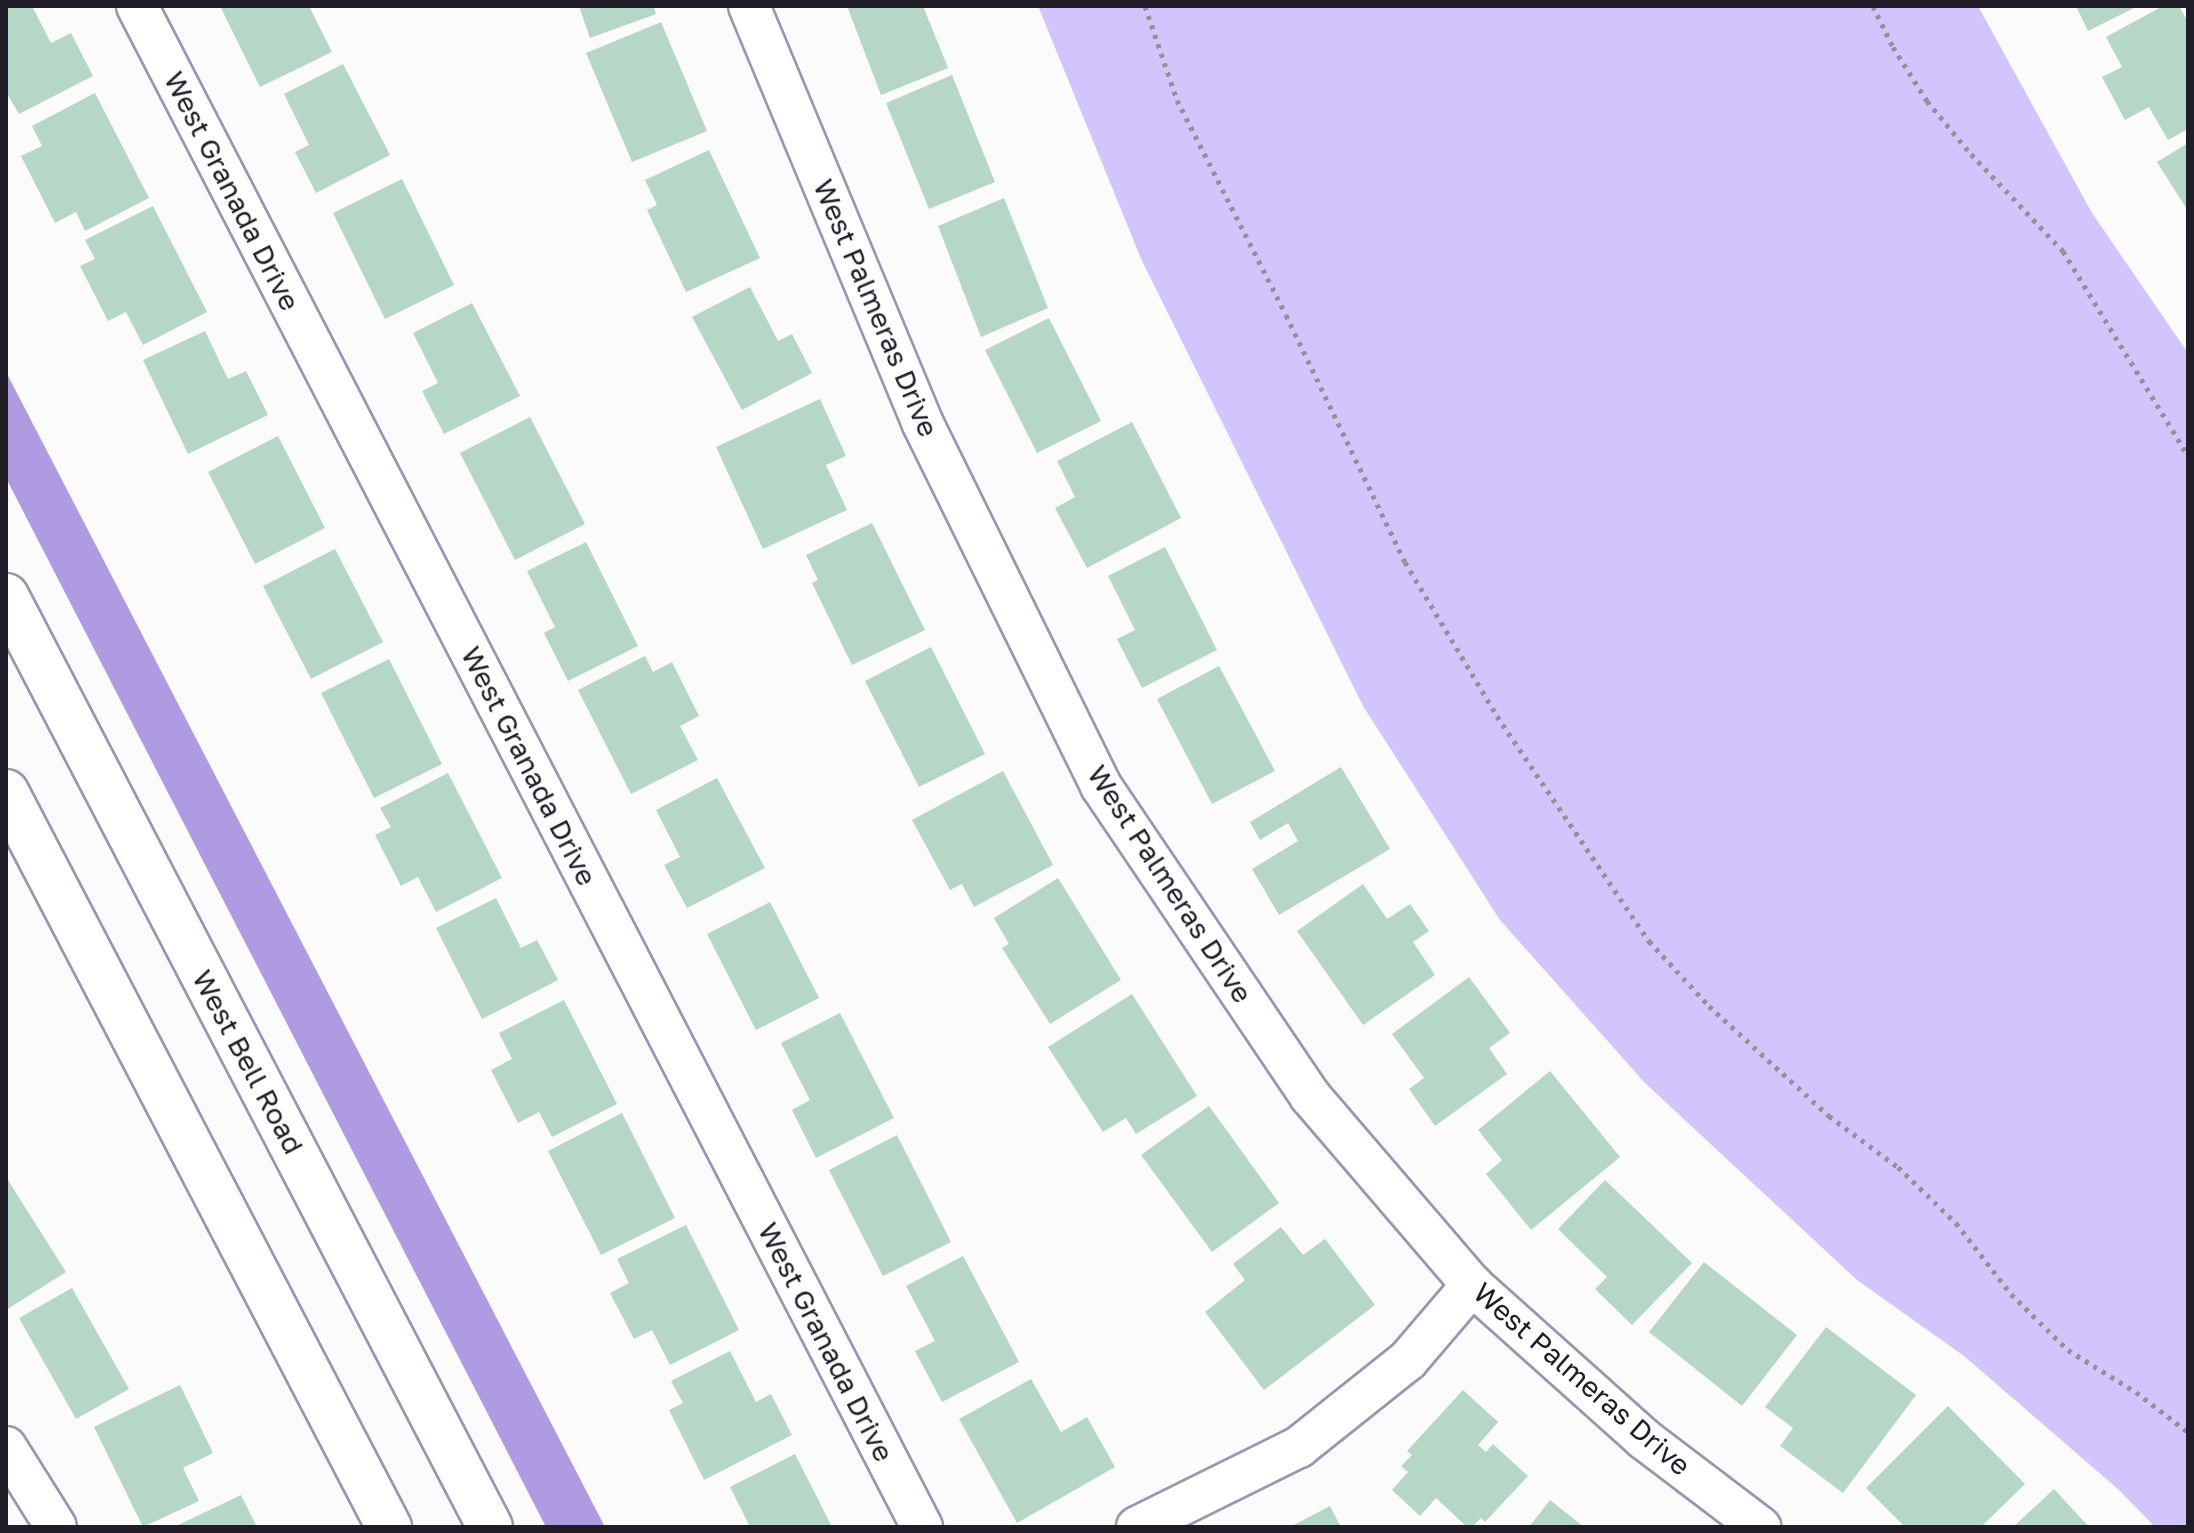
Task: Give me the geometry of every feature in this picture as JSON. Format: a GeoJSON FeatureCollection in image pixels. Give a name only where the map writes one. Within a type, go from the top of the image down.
{"type":"FeatureCollection","features":[{"type":"Feature","properties":{"kind":"main road","name":"West Bell Road"},"geometry":{"type":"LineString","coordinates":[[6,596],[490,1527]]}},
{"type":"Feature","properties":{"kind":"main road"},"geometry":{"type":"LineString","coordinates":[[6,792],[389,1527]]}},
{"type":"Feature","properties":{"kind":"street","name":"West Granada Drive"},"geometry":{"type":"LineString","coordinates":[[137,6],[922,1527]]}},
{"type":"Feature","properties":{"kind":"street","name":"West Palmeras Drive"},"geometry":{"type":"LineString","coordinates":[[749,6],[923,424],[1101,786],[1310,1096],[1472,1285],[1644,1439],[1760,1527]]}},
{"type":"Feature","properties":{"kind":"street"},"geometry":{"type":"LineString","coordinates":[[1137,1527],[1299,1447],[1408,1360],[1472,1285]]}},
{"type":"Feature","properties":{"kind":"street"},"geometry":{"type":"LineString","coordinates":[[6,1447],[56,1527]]}},
{"type":"Feature","properties":{"kind":"path"},"geometry":{"type":"LineString","coordinates":[[1145,6],[1177,100],[1279,301],[1405,562],[1497,716],[1649,941],[1709,1006],[1759,1052],[1829,1116],[1898,1167],[1956,1223],[2011,1294],[2068,1350],[2136,1392],[2188,1432]]}},
{"type":"Feature","properties":{"kind":"path"},"geometry":{"type":"LineString","coordinates":[[1873,6],[1893,47],[1927,101],[1971,154],[2063,251],[2188,456]]}},
{"type":"Feature","properties":{"kind":"shaded area"},"geometry":{"type":"Polygon","coordinates":[[[1038,6],[1978,6],[2092,213],[2188,353],[2188,1527],[2155,1527],[2119,1490],[1964,1356],[1857,1280],[1645,1083],[1500,920],[1363,706],[1142,261],[1038,6]]]}},
{"type":"Feature","properties":{"kind":"shaded area"},"geometry":{"type":"Polygon","coordinates":[[[6,372],[605,1527],[546,1527],[6,478],[6,372]]]}},
{"type":"Feature","properties":{"kind":"building"},"geometry":{"type":"Polygon","coordinates":[[[6,6],[32,6],[51,43],[71,33],[93,76],[19,114],[6,92],[6,6]]]}},
{"type":"Feature","properties":{"kind":"building"},"geometry":{"type":"Polygon","coordinates":[[[220,6],[309,6],[332,52],[260,87],[220,6]]]}},
{"type":"Feature","properties":{"kind":"building"},"geometry":{"type":"Polygon","coordinates":[[[579,6],[653,6],[656,14],[590,38],[579,6]]]}},
{"type":"Feature","properties":{"kind":"building"},"geometry":{"type":"Polygon","coordinates":[[[847,6],[923,6],[948,68],[881,95],[847,6]]]}},
{"type":"Feature","properties":{"kind":"building"},"geometry":{"type":"Polygon","coordinates":[[[2076,6],[2138,6],[2088,31],[2076,6]]]}},
{"type":"Feature","properties":{"kind":"building"},"geometry":{"type":"Polygon","coordinates":[[[2163,6],[2179,6],[2188,22],[2188,129],[2168,140],[2149,107],[2125,120],[2102,77],[2122,67],[2106,37],[2163,6]]]}},
{"type":"Feature","properties":{"kind":"building"},"geometry":{"type":"Polygon","coordinates":[[[661,22],[707,131],[632,162],[586,53],[661,22]]]}},
{"type":"Feature","properties":{"kind":"building"},"geometry":{"type":"Polygon","coordinates":[[[343,64],[390,155],[316,193],[295,152],[309,145],[284,94],[343,64]]]}},
{"type":"Feature","properties":{"kind":"building"},"geometry":{"type":"Polygon","coordinates":[[[952,75],[995,182],[929,209],[886,103],[952,75]]]}},
{"type":"Feature","properties":{"kind":"building"},"geometry":{"type":"Polygon","coordinates":[[[95,93],[149,198],[85,231],[76,212],[55,223],[21,156],[42,146],[32,126],[95,93]]]}},
{"type":"Feature","properties":{"kind":"building"},"geometry":{"type":"Polygon","coordinates":[[[2188,143],[2188,211],[2157,162],[2188,143]]]}},
{"type":"Feature","properties":{"kind":"building"},"geometry":{"type":"Polygon","coordinates":[[[709,150],[760,258],[686,292],[647,210],[657,205],[645,180],[709,150]]]}},
{"type":"Feature","properties":{"kind":"building"},"geometry":{"type":"Polygon","coordinates":[[[402,179],[454,285],[385,319],[333,213],[402,179]]]}},
{"type":"Feature","properties":{"kind":"building"},"geometry":{"type":"Polygon","coordinates":[[[1004,198],[1048,308],[981,337],[938,226],[1004,198]]]}},
{"type":"Feature","properties":{"kind":"building"},"geometry":{"type":"Polygon","coordinates":[[[153,206],[207,312],[143,345],[126,312],[108,321],[80,266],[95,259],[85,240],[153,206]]]}},
{"type":"Feature","properties":{"kind":"building"},"geometry":{"type":"Polygon","coordinates":[[[750,287],[778,341],[792,334],[812,373],[742,410],[692,317],[750,287]]]}},
{"type":"Feature","properties":{"kind":"building"},"geometry":{"type":"Polygon","coordinates":[[[472,303],[520,396],[444,434],[422,391],[438,383],[413,333],[472,303]]]}},
{"type":"Feature","properties":{"kind":"building"},"geometry":{"type":"Polygon","coordinates":[[[1049,318],[1101,421],[1037,453],[985,350],[1049,318]]]}},
{"type":"Feature","properties":{"kind":"building"},"geometry":{"type":"Polygon","coordinates":[[[205,331],[228,379],[246,371],[268,415],[188,454],[143,360],[205,331]]]}},
{"type":"Feature","properties":{"kind":"building"},"geometry":{"type":"Polygon","coordinates":[[[820,399],[846,456],[826,465],[847,510],[763,549],[716,447],[820,399]]]}},
{"type":"Feature","properties":{"kind":"building"},"geometry":{"type":"Polygon","coordinates":[[[530,417],[585,524],[515,560],[460,453],[530,417]]]}},
{"type":"Feature","properties":{"kind":"building"},"geometry":{"type":"Polygon","coordinates":[[[1132,422],[1181,518],[1087,568],[1055,508],[1075,497],[1057,461],[1132,422]]]}},
{"type":"Feature","properties":{"kind":"building"},"geometry":{"type":"Polygon","coordinates":[[[278,436],[325,528],[255,564],[208,472],[278,436]]]}},
{"type":"Feature","properties":{"kind":"building"},"geometry":{"type":"Polygon","coordinates":[[[872,523],[925,630],[852,665],[812,583],[818,580],[806,555],[872,523]]]}},
{"type":"Feature","properties":{"kind":"building"},"geometry":{"type":"Polygon","coordinates":[[[586,542],[638,646],[568,681],[544,633],[555,627],[527,571],[586,542]]]}},
{"type":"Feature","properties":{"kind":"building"},"geometry":{"type":"Polygon","coordinates":[[[1165,547],[1217,650],[1142,688],[1117,639],[1135,630],[1108,576],[1165,547]]]}},
{"type":"Feature","properties":{"kind":"building"},"geometry":{"type":"Polygon","coordinates":[[[335,549],[383,642],[311,679],[263,586],[335,549]]]}},
{"type":"Feature","properties":{"kind":"building"},"geometry":{"type":"Polygon","coordinates":[[[931,647],[985,754],[919,787],[865,681],[931,647]]]}},
{"type":"Feature","properties":{"kind":"building"},"geometry":{"type":"Polygon","coordinates":[[[645,656],[653,672],[672,662],[699,716],[680,726],[698,760],[631,794],[578,690],[645,656]]]}},
{"type":"Feature","properties":{"kind":"building"},"geometry":{"type":"Polygon","coordinates":[[[389,659],[442,764],[374,798],[321,693],[389,659]]]}},
{"type":"Feature","properties":{"kind":"building"},"geometry":{"type":"Polygon","coordinates":[[[1219,666],[1275,771],[1212,804],[1157,699],[1219,666]]]}},
{"type":"Feature","properties":{"kind":"building"},"geometry":{"type":"Polygon","coordinates":[[[1341,767],[1390,849],[1279,915],[1252,869],[1298,841],[1288,823],[1260,840],[1250,822],[1341,767]]]}},
{"type":"Feature","properties":{"kind":"building"},"geometry":{"type":"Polygon","coordinates":[[[1003,771],[1053,865],[974,907],[962,884],[950,890],[912,820],[1003,771]]]}},
{"type":"Feature","properties":{"kind":"building"},"geometry":{"type":"Polygon","coordinates":[[[448,773],[502,878],[436,912],[418,877],[401,886],[375,835],[391,827],[380,808],[448,773]]]}},
{"type":"Feature","properties":{"kind":"building"},"geometry":{"type":"Polygon","coordinates":[[[717,778],[765,868],[687,908],[664,865],[680,857],[656,810],[717,778]]]}},
{"type":"Feature","properties":{"kind":"building"},"geometry":{"type":"Polygon","coordinates":[[[1058,878],[1121,980],[1050,1024],[1002,948],[1009,944],[994,918],[1058,878]]]}},
{"type":"Feature","properties":{"kind":"building"},"geometry":{"type":"Polygon","coordinates":[[[1363,884],[1387,919],[1410,904],[1429,931],[1413,942],[1435,975],[1363,1025],[1297,931],[1363,884]]]}},
{"type":"Feature","properties":{"kind":"building"},"geometry":{"type":"Polygon","coordinates":[[[496,898],[521,948],[537,940],[558,980],[482,1019],[436,928],[496,898]]]}},
{"type":"Feature","properties":{"kind":"building"},"geometry":{"type":"Polygon","coordinates":[[[770,902],[819,998],[756,1030],[707,934],[770,902]]]}},
{"type":"Feature","properties":{"kind":"building"},"geometry":{"type":"Polygon","coordinates":[[[1469,977],[1510,1033],[1489,1048],[1507,1074],[1435,1126],[1409,1089],[1424,1078],[1392,1034],[1469,977]]]}},
{"type":"Feature","properties":{"kind":"building"},"geometry":{"type":"Polygon","coordinates":[[[1132,994],[1197,1096],[1136,1134],[1126,1118],[1103,1132],[1048,1047],[1132,994]]]}},
{"type":"Feature","properties":{"kind":"building"},"geometry":{"type":"Polygon","coordinates":[[[564,1000],[617,1104],[552,1137],[539,1112],[518,1123],[491,1070],[512,1059],[499,1033],[564,1000]]]}},
{"type":"Feature","properties":{"kind":"building"},"geometry":{"type":"Polygon","coordinates":[[[840,1013],[894,1118],[816,1158],[792,1110],[810,1100],[781,1043],[840,1013]]]}},
{"type":"Feature","properties":{"kind":"building"},"geometry":{"type":"Polygon","coordinates":[[[1550,1071],[1620,1157],[1531,1230],[1486,1174],[1502,1160],[1478,1130],[1550,1071]]]}},
{"type":"Feature","properties":{"kind":"building"},"geometry":{"type":"Polygon","coordinates":[[[1209,1106],[1279,1203],[1212,1252],[1141,1155],[1209,1106]]]}},
{"type":"Feature","properties":{"kind":"building"},"geometry":{"type":"Polygon","coordinates":[[[622,1113],[675,1218],[601,1255],[548,1151],[622,1113]]]}},
{"type":"Feature","properties":{"kind":"building"},"geometry":{"type":"Polygon","coordinates":[[[897,1135],[951,1242],[883,1276],[829,1170],[897,1135]]]}},
{"type":"Feature","properties":{"kind":"building"},"geometry":{"type":"Polygon","coordinates":[[[6,1177],[66,1272],[6,1310],[6,1177]]]}},
{"type":"Feature","properties":{"kind":"building"},"geometry":{"type":"Polygon","coordinates":[[[1605,1180],[1692,1263],[1632,1325],[1595,1289],[1607,1277],[1558,1229],[1605,1180]]]}},
{"type":"Feature","properties":{"kind":"building"},"geometry":{"type":"Polygon","coordinates":[[[686,1225],[739,1330],[670,1365],[652,1330],[634,1339],[610,1293],[629,1283],[617,1259],[686,1225]]]}},
{"type":"Feature","properties":{"kind":"building"},"geometry":{"type":"Polygon","coordinates":[[[1281,1227],[1303,1255],[1325,1239],[1375,1305],[1264,1390],[1205,1312],[1245,1280],[1233,1264],[1281,1227]]]}},
{"type":"Feature","properties":{"kind":"building"},"geometry":{"type":"Polygon","coordinates":[[[963,1256],[1019,1362],[942,1402],[915,1351],[935,1341],[906,1286],[963,1256]]]}},
{"type":"Feature","properties":{"kind":"building"},"geometry":{"type":"Polygon","coordinates":[[[1704,1262],[1797,1335],[1742,1406],[1649,1332],[1704,1262]]]}},
{"type":"Feature","properties":{"kind":"building"},"geometry":{"type":"Polygon","coordinates":[[[72,1288],[129,1389],[76,1419],[19,1318],[72,1288]]]}},
{"type":"Feature","properties":{"kind":"building"},"geometry":{"type":"Polygon","coordinates":[[[1826,1327],[1916,1395],[1843,1493],[1780,1446],[1793,1428],[1765,1407],[1826,1327]]]}},
{"type":"Feature","properties":{"kind":"building"},"geometry":{"type":"Polygon","coordinates":[[[730,1351],[756,1402],[771,1394],[792,1435],[704,1480],[669,1410],[683,1403],[671,1381],[730,1351]]]}},
{"type":"Feature","properties":{"kind":"building"},"geometry":{"type":"Polygon","coordinates":[[[1031,1379],[1061,1432],[1087,1417],[1115,1467],[1017,1523],[959,1419],[1031,1379]]]}},
{"type":"Feature","properties":{"kind":"building"},"geometry":{"type":"Polygon","coordinates":[[[180,1385],[213,1453],[183,1468],[199,1501],[143,1527],[94,1427],[180,1385]]]}},
{"type":"Feature","properties":{"kind":"building"},"geometry":{"type":"Polygon","coordinates":[[[1463,1390],[1498,1422],[1478,1445],[1486,1452],[1493,1444],[1528,1476],[1485,1522],[1481,1518],[1472,1527],[1467,1527],[1436,1498],[1420,1516],[1392,1490],[1408,1472],[1401,1466],[1412,1455],[1407,1451],[1463,1390]]]}},
{"type":"Feature","properties":{"kind":"building"},"geometry":{"type":"Polygon","coordinates":[[[1948,1406],[2025,1484],[1981,1527],[1905,1527],[1866,1488],[1948,1406]]]}},
{"type":"Feature","properties":{"kind":"building"},"geometry":{"type":"Polygon","coordinates":[[[795,1454],[832,1527],[750,1527],[730,1487],[795,1454]]]}},
{"type":"Feature","properties":{"kind":"building"},"geometry":{"type":"Polygon","coordinates":[[[2054,1489],[2089,1527],[2013,1527],[2054,1489]]]}},
{"type":"Feature","properties":{"kind":"building"},"geometry":{"type":"Polygon","coordinates":[[[241,1495],[257,1527],[174,1527],[241,1495]]]}},
{"type":"Feature","properties":{"kind":"building"},"geometry":{"type":"Polygon","coordinates":[[[1550,1500],[1584,1527],[1529,1527],[1550,1500]]]}},
{"type":"Feature","properties":{"kind":"building"},"geometry":{"type":"Polygon","coordinates":[[[1330,1506],[1341,1527],[1290,1527],[1330,1506]]]}}]}
